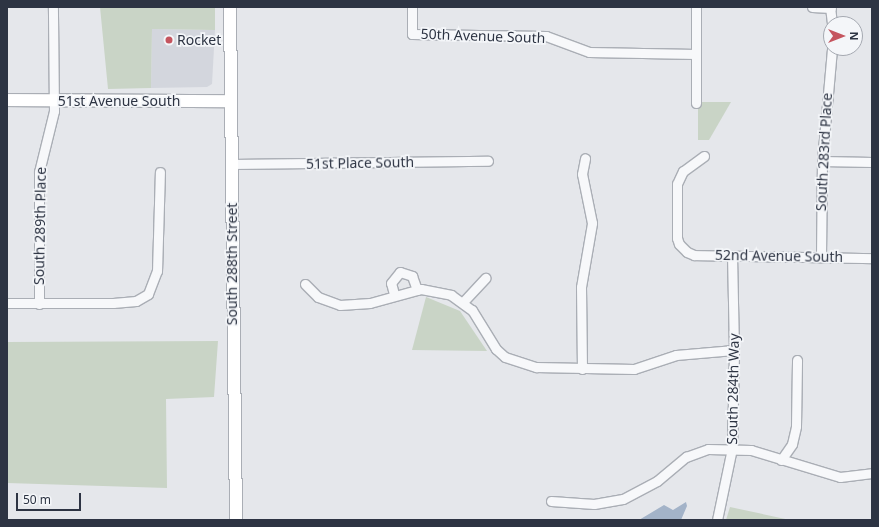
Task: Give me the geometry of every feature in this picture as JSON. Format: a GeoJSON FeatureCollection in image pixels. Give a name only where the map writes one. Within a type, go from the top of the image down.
{"type":"FeatureCollection","features":[{"type":"Feature","properties":{"kind":"street","name":"South 289th Place"},"geometry":{"type":"LineString","coordinates":[[39,304],[39,172],[52,124],[54,100],[53,7]]}},
{"type":"Feature","properties":{"kind":"street","name":"South 288th Street"},"geometry":{"type":"LineString","coordinates":[[230,7],[236,520]]}},
{"type":"Feature","properties":{"kind":"street","name":"50th Avenue South"},"geometry":{"type":"LineString","coordinates":[[412,7],[412,34],[546,36],[589,52],[696,54]]}},
{"type":"Feature","properties":{"kind":"street"},"geometry":{"type":"LineString","coordinates":[[696,7],[696,103]]}},
{"type":"Feature","properties":{"kind":"street"},"geometry":{"type":"LineString","coordinates":[[812,7],[831,7]]}},
{"type":"Feature","properties":{"kind":"street","name":"South 283rd Place"},"geometry":{"type":"LineString","coordinates":[[821,256],[822,161],[831,56]]}},
{"type":"Feature","properties":{"kind":"street","name":"51st Avenue South"},"geometry":{"type":"LineString","coordinates":[[7,100],[231,102]]}},
{"type":"Feature","properties":{"kind":"street","name":"52nd Avenue South"},"geometry":{"type":"LineString","coordinates":[[704,156],[683,171],[677,184],[677,238],[679,244],[687,252],[694,255],[872,258]]}},
{"type":"Feature","properties":{"kind":"street"},"geometry":{"type":"LineString","coordinates":[[582,369],[581,287],[592,223],[582,174],[585,158]]}},
{"type":"Feature","properties":{"kind":"street","name":"51st Place South"},"geometry":{"type":"LineString","coordinates":[[232,164],[488,161]]}},
{"type":"Feature","properties":{"kind":"street"},"geometry":{"type":"LineString","coordinates":[[822,161],[872,162]]}},
{"type":"Feature","properties":{"kind":"street"},"geometry":{"type":"LineString","coordinates":[[7,303],[119,303],[136,300],[148,294],[157,271],[160,172]]}},
{"type":"Feature","properties":{"kind":"street","name":"South 284th Way"},"geometry":{"type":"LineString","coordinates":[[717,520],[732,448],[734,350],[732,256]]}},
{"type":"Feature","properties":{"kind":"street"},"geometry":{"type":"LineString","coordinates":[[394,294],[391,282],[400,272],[412,276],[417,290]]}},
{"type":"Feature","properties":{"kind":"street"},"geometry":{"type":"LineString","coordinates":[[463,302],[485,278]]}},
{"type":"Feature","properties":{"kind":"street"},"geometry":{"type":"LineString","coordinates":[[305,284],[318,297],[340,305],[370,303],[394,294],[417,290],[434,290],[463,302],[505,357],[536,367],[634,369],[676,355],[734,350]]}},
{"type":"Feature","properties":{"kind":"street"},"geometry":{"type":"LineString","coordinates":[[781,460],[792,444],[796,426],[797,360]]}},
{"type":"Feature","properties":{"kind":"street"},"geometry":{"type":"LineString","coordinates":[[551,501],[594,504],[623,499],[658,481],[696,452],[732,448],[751,450],[840,477],[872,473]]}},
{"type":"Feature","properties":{"kind":"shaded area"},"geometry":{"type":"Polygon","coordinates":[[[152,29],[215,30],[212,84],[207,87],[151,88],[152,29]]]}},
{"type":"Feature","properties":{"kind":"green space"},"geometry":{"type":"Polygon","coordinates":[[[100,7],[215,7],[215,30],[152,29],[151,88],[108,89],[100,7]]]}},
{"type":"Feature","properties":{"kind":"green space"},"geometry":{"type":"Polygon","coordinates":[[[698,102],[731,102],[709,140],[698,140],[698,102]]]}},
{"type":"Feature","properties":{"kind":"green space"},"geometry":{"type":"Polygon","coordinates":[[[426,297],[460,311],[487,351],[412,350],[426,297]]]}},
{"type":"Feature","properties":{"kind":"green space"},"geometry":{"type":"Polygon","coordinates":[[[218,341],[214,397],[166,399],[167,488],[7,483],[7,342],[218,341]]]}},
{"type":"Feature","properties":{"kind":"green space"},"geometry":{"type":"Polygon","coordinates":[[[730,507],[790,520],[726,520],[730,507]]]}},
{"type":"Feature","properties":{"kind":"water"},"geometry":{"type":"Polygon","coordinates":[[[686,502],[687,506],[681,520],[639,520],[664,505],[673,510],[686,502]]]}},
{"type":"Feature","properties":{"kind":"place","name":"Rocket"},"geometry":{"type":"Point","coordinates":[169,40]}}]}
